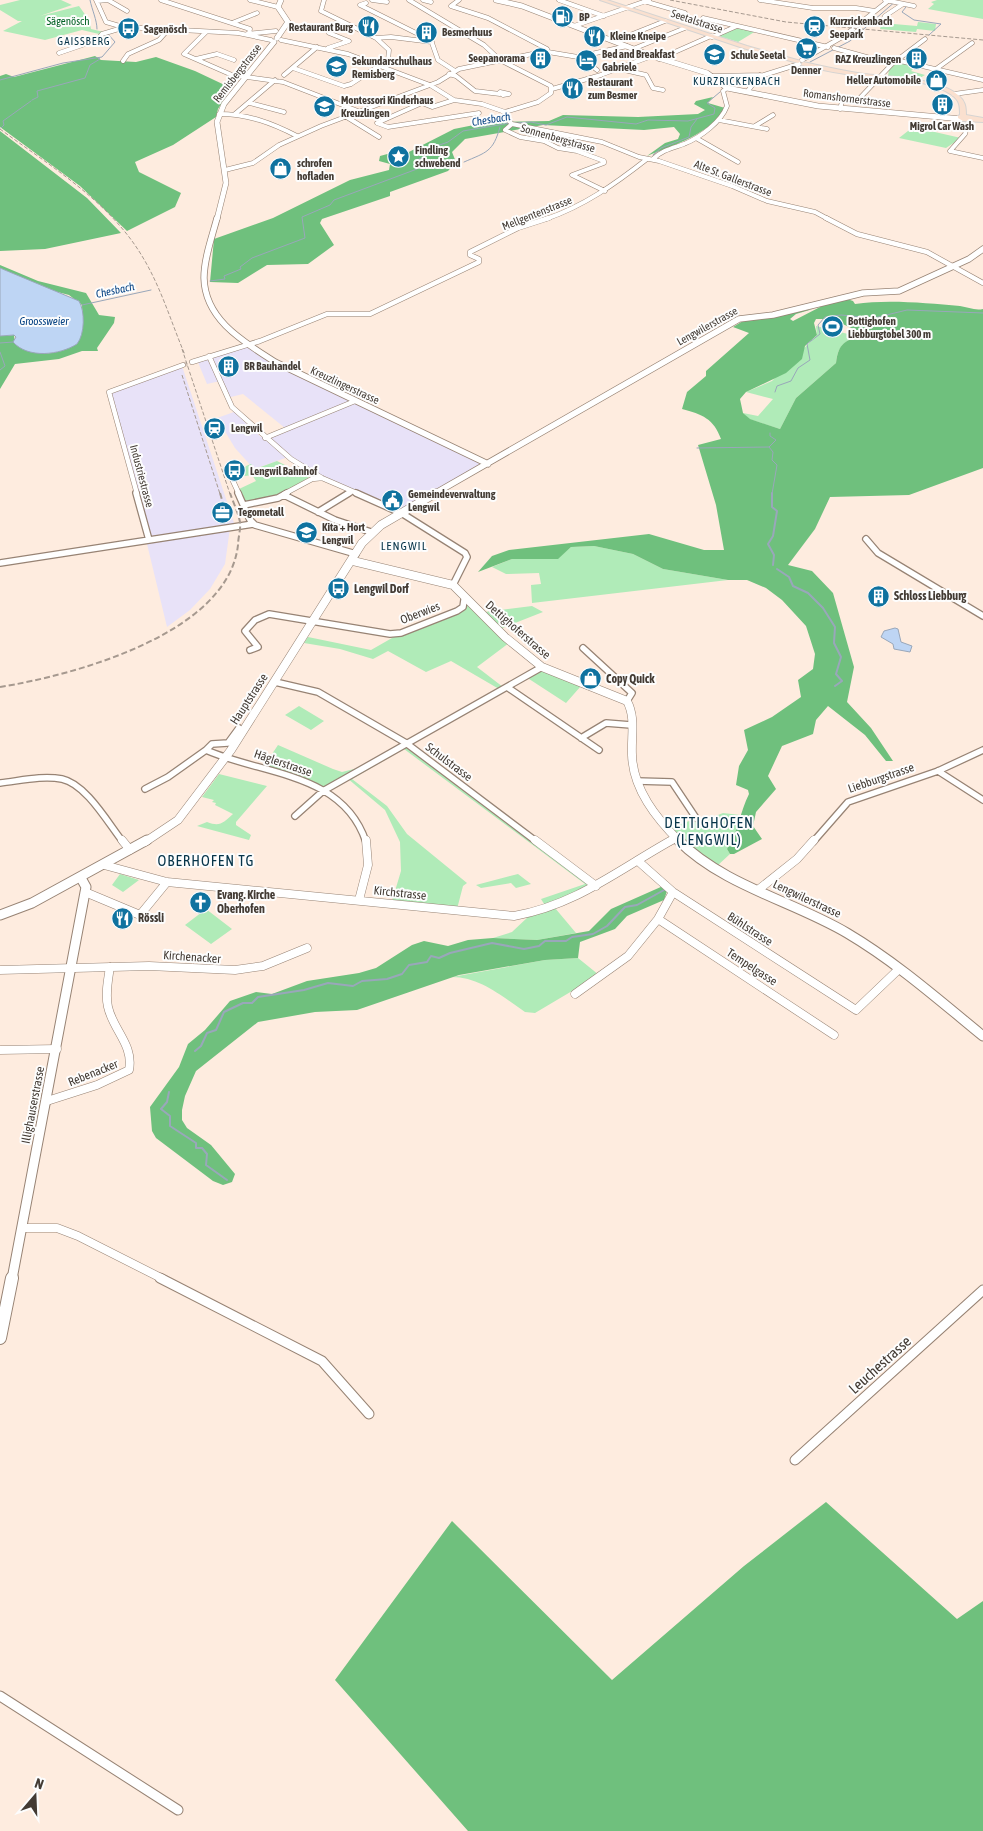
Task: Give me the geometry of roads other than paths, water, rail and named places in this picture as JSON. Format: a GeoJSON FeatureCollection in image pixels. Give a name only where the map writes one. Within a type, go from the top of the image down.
{"type":"FeatureCollection","features":[{"type":"Feature","properties":{"kind":"main road","name":"Seetalstrasse"},"geometry":{"type":"LineString","coordinates":[[602,0],[710,37],[800,63],[879,77],[925,82],[954,94]]}},
{"type":"Feature","properties":{"kind":"main road"},"geometry":{"type":"LineString","coordinates":[[954,94],[961,101],[966,117],[973,115],[983,119]]}},
{"type":"Feature","properties":{"kind":"main road","name":"Romanshornerstrasse"},"geometry":{"type":"LineString","coordinates":[[966,117],[983,119]]}},
{"type":"Feature","properties":{"kind":"street"},"geometry":{"type":"LineString","coordinates":[[127,11],[108,0],[97,0],[103,19],[110,24],[167,31],[244,35],[327,48],[430,84],[454,100],[482,104],[505,112],[538,102],[548,96],[552,89],[620,69],[652,56]]}},
{"type":"Feature","properties":{"kind":"street"},"geometry":{"type":"LineString","coordinates":[[161,0],[176,6],[186,6],[250,29],[249,33]]}},
{"type":"Feature","properties":{"kind":"street"},"geometry":{"type":"LineString","coordinates":[[250,0],[267,6],[278,7],[281,0]]}},
{"type":"Feature","properties":{"kind":"street"},"geometry":{"type":"LineString","coordinates":[[293,68],[344,86],[381,66],[388,60],[389,50],[376,38],[321,11],[324,0]]}},
{"type":"Feature","properties":{"kind":"street"},"geometry":{"type":"LineString","coordinates":[[361,0],[366,2],[360,4],[411,29],[432,42],[438,60],[455,71]]}},
{"type":"Feature","properties":{"kind":"street"},"geometry":{"type":"LineString","coordinates":[[372,0],[388,2]]}},
{"type":"Feature","properties":{"kind":"street"},"geometry":{"type":"LineString","coordinates":[[409,0],[484,45],[500,60],[548,83],[552,89]]}},
{"type":"Feature","properties":{"kind":"street"},"geometry":{"type":"LineString","coordinates":[[423,0],[431,2]]}},
{"type":"Feature","properties":{"kind":"street"},"geometry":{"type":"LineString","coordinates":[[459,0],[451,6],[488,18],[547,49],[548,52]]}},
{"type":"Feature","properties":{"kind":"street","name":"Romanshornerstrasse"},"geometry":{"type":"LineString","coordinates":[[496,0],[508,2],[660,59],[712,76],[727,88],[840,109],[966,117]]}},
{"type":"Feature","properties":{"kind":"street"},"geometry":{"type":"LineString","coordinates":[[508,2],[513,0]]}},
{"type":"Feature","properties":{"kind":"street"},"geometry":{"type":"LineString","coordinates":[[559,0],[604,16]]}},
{"type":"Feature","properties":{"kind":"street"},"geometry":{"type":"LineString","coordinates":[[640,0],[685,13]]}},
{"type":"Feature","properties":{"kind":"street"},"geometry":{"type":"LineString","coordinates":[[760,0],[813,8],[856,8],[875,11]]}},
{"type":"Feature","properties":{"kind":"street"},"geometry":{"type":"LineString","coordinates":[[574,26],[647,1]]}},
{"type":"Feature","properties":{"kind":"street"},"geometry":{"type":"LineString","coordinates":[[712,76],[760,75],[800,63],[828,48],[889,1],[914,6]]}},
{"type":"Feature","properties":{"kind":"street"},"geometry":{"type":"LineString","coordinates":[[890,22],[884,18],[885,16],[903,4]]}},
{"type":"Feature","properties":{"kind":"street","name":"Remisbergstrasse"},"geometry":{"type":"LineString","coordinates":[[219,128],[216,122],[224,104],[276,40],[288,22],[278,7]]}},
{"type":"Feature","properties":{"kind":"street"},"geometry":{"type":"LineString","coordinates":[[232,23],[257,13]]}},
{"type":"Feature","properties":{"kind":"street"},"geometry":{"type":"LineString","coordinates":[[703,18],[828,48]]}},
{"type":"Feature","properties":{"kind":"street"},"geometry":{"type":"LineString","coordinates":[[614,41],[665,21]]}},
{"type":"Feature","properties":{"kind":"street"},"geometry":{"type":"LineString","coordinates":[[660,59],[738,26]]}},
{"type":"Feature","properties":{"kind":"street"},"geometry":{"type":"LineString","coordinates":[[58,53],[96,40],[102,34],[123,27]]}},
{"type":"Feature","properties":{"kind":"street"},"geometry":{"type":"LineString","coordinates":[[633,49],[685,28]]}},
{"type":"Feature","properties":{"kind":"street"},"geometry":{"type":"LineString","coordinates":[[124,61],[123,58],[128,54],[159,40],[167,31]]}},
{"type":"Feature","properties":{"kind":"street"},"geometry":{"type":"LineString","coordinates":[[244,35],[276,31]]}},
{"type":"Feature","properties":{"kind":"street"},"geometry":{"type":"LineString","coordinates":[[206,32],[199,41],[184,52],[232,75],[276,80],[358,111]]}},
{"type":"Feature","properties":{"kind":"street"},"geometry":{"type":"LineString","coordinates":[[327,48],[349,41],[329,33]]}},
{"type":"Feature","properties":{"kind":"street"},"geometry":{"type":"LineString","coordinates":[[376,38],[391,37],[432,42]]}},
{"type":"Feature","properties":{"kind":"street"},"geometry":{"type":"LineString","coordinates":[[858,100],[896,60],[924,39]]}},
{"type":"Feature","properties":{"kind":"street"},"geometry":{"type":"LineString","coordinates":[[936,70],[972,44]]}},
{"type":"Feature","properties":{"kind":"street"},"geometry":{"type":"LineString","coordinates":[[225,170],[253,163],[297,136],[430,84],[455,71],[500,60],[548,52],[574,57],[587,56],[627,46]]}},
{"type":"Feature","properties":{"kind":"street"},"geometry":{"type":"LineString","coordinates":[[284,75],[317,47]]}},
{"type":"Feature","properties":{"kind":"street"},"geometry":{"type":"LineString","coordinates":[[835,49],[892,64]]}},
{"type":"Feature","properties":{"kind":"street"},"geometry":{"type":"LineString","coordinates":[[196,59],[217,54],[234,60]]}},
{"type":"Feature","properties":{"kind":"street"},"geometry":{"type":"LineString","coordinates":[[587,56],[594,60],[589,64],[597,70]]}},
{"type":"Feature","properties":{"kind":"street"},"geometry":{"type":"LineString","coordinates":[[896,60],[983,80]]}},
{"type":"Feature","properties":{"kind":"street"},"geometry":{"type":"LineString","coordinates":[[620,69],[646,76],[653,88],[662,90]]}},
{"type":"Feature","properties":{"kind":"street"},"geometry":{"type":"LineString","coordinates":[[449,74],[456,76],[475,91],[500,94]]}},
{"type":"Feature","properties":{"kind":"street"},"geometry":{"type":"LineString","coordinates":[[747,92],[760,75]]}},
{"type":"Feature","properties":{"kind":"street"},"geometry":{"type":"LineString","coordinates":[[235,114],[250,103],[263,88],[276,80]]}},
{"type":"Feature","properties":{"kind":"street"},"geometry":{"type":"LineString","coordinates":[[653,159],[665,150],[696,138],[719,120],[726,113],[728,107],[728,101],[723,91],[727,88]]}},
{"type":"Feature","properties":{"kind":"street"},"geometry":{"type":"LineString","coordinates":[[954,94],[983,90]]}},
{"type":"Feature","properties":{"kind":"street"},"geometry":{"type":"LineString","coordinates":[[972,92],[983,96]]}},
{"type":"Feature","properties":{"kind":"street"},"geometry":{"type":"LineString","coordinates":[[827,96],[887,102]]}},
{"type":"Feature","properties":{"kind":"street"},"geometry":{"type":"LineString","coordinates":[[840,109],[843,98]]}},
{"type":"Feature","properties":{"kind":"street"},"geometry":{"type":"LineString","coordinates":[[432,107],[454,100]]}},
{"type":"Feature","properties":{"kind":"street"},"geometry":{"type":"LineString","coordinates":[[250,103],[284,112]]}},
{"type":"Feature","properties":{"kind":"street"},"geometry":{"type":"LineString","coordinates":[[444,118],[432,107],[424,103],[377,123],[388,127],[478,113]]}},
{"type":"Feature","properties":{"kind":"street"},"geometry":{"type":"LineString","coordinates":[[505,112],[504,116],[511,124],[602,142],[647,159]]}},
{"type":"Feature","properties":{"kind":"street"},"geometry":{"type":"LineString","coordinates":[[219,115],[235,114],[271,123],[297,136]]}},
{"type":"Feature","properties":{"kind":"street"},"geometry":{"type":"LineString","coordinates":[[755,126],[773,115]]}},
{"type":"Feature","properties":{"kind":"street"},"geometry":{"type":"LineString","coordinates":[[345,116],[379,136]]}},
{"type":"Feature","properties":{"kind":"street"},"geometry":{"type":"LineString","coordinates":[[966,117],[965,137],[950,150],[983,158]]}},
{"type":"Feature","properties":{"kind":"street"},"geometry":{"type":"LineString","coordinates":[[719,120],[767,129]]}},
{"type":"Feature","properties":{"kind":"street","name":"Sonnenbergstrasse"},"geometry":{"type":"LineString","coordinates":[[511,124],[504,130],[520,137],[544,141],[558,148],[577,151],[604,161],[604,163],[572,175],[605,191]]}},
{"type":"Feature","properties":{"kind":"street","name":"Kreuzlingerstrasse"},"geometry":{"type":"LineString","coordinates":[[219,128],[225,170],[224,192],[205,266],[206,295],[213,310],[223,324],[247,345],[279,365],[488,464]]}},
{"type":"Feature","properties":{"kind":"street"},"geometry":{"type":"LineString","coordinates":[[696,138],[738,162]]}},
{"type":"Feature","properties":{"kind":"street","name":"Alte St. Gallerstrasse"},"geometry":{"type":"LineString","coordinates":[[647,159],[653,159],[732,186],[767,201],[815,212],[857,234],[927,252],[983,283]]}},
{"type":"Feature","properties":{"kind":"street","name":"Mellgentenstrasse"},"geometry":{"type":"LineString","coordinates":[[247,345],[327,314],[370,314],[479,262],[479,259],[470,254],[470,252],[518,228],[564,212],[605,191],[647,159]]}},
{"type":"Feature","properties":{"kind":"street","name":"Lengwilerstrasse"},"geometry":{"type":"LineString","coordinates":[[488,464],[742,318],[773,315],[863,293],[899,291],[952,267],[983,249]]}},
{"type":"Feature","properties":{"kind":"street"},"geometry":{"type":"LineString","coordinates":[[192,362],[247,345]]}},
{"type":"Feature","properties":{"kind":"street"},"geometry":{"type":"LineString","coordinates":[[209,356],[230,404],[265,438],[300,466],[400,514],[465,553],[467,557],[453,586]]}},
{"type":"Feature","properties":{"kind":"street","name":"Industriestrasse"},"geometry":{"type":"LineString","coordinates":[[149,540],[109,392],[183,365]]}},
{"type":"Feature","properties":{"kind":"street"},"geometry":{"type":"LineString","coordinates":[[265,438],[355,401]]}},
{"type":"Feature","properties":{"kind":"street","name":"Hauptstrasse"},"geometry":{"type":"LineString","coordinates":[[0,915],[32,903],[80,878],[178,820],[226,757],[371,532],[488,464]]}},
{"type":"Feature","properties":{"kind":"street"},"geometry":{"type":"LineString","coordinates":[[244,505],[284,496],[312,478],[322,478]]}},
{"type":"Feature","properties":{"kind":"street"},"geometry":{"type":"LineString","coordinates":[[233,481],[253,524]]}},
{"type":"Feature","properties":{"kind":"street"},"geometry":{"type":"LineString","coordinates":[[318,512],[351,492]]}},
{"type":"Feature","properties":{"kind":"street"},"geometry":{"type":"LineString","coordinates":[[284,496],[318,512],[371,532]]}},
{"type":"Feature","properties":{"kind":"street"},"geometry":{"type":"LineString","coordinates":[[0,563],[253,524],[354,557]]}},
{"type":"Feature","properties":{"kind":"street"},"geometry":{"type":"LineString","coordinates":[[866,539],[878,553],[983,616]]}},
{"type":"Feature","properties":{"kind":"street","name":"Dettighoferstrasse"},"geometry":{"type":"LineString","coordinates":[[354,557],[453,586],[506,637],[542,667],[626,701]]}},
{"type":"Feature","properties":{"kind":"street","name":"Oberwies"},"geometry":{"type":"LineString","coordinates":[[250,650],[262,645],[245,631],[248,626],[266,614],[275,613],[397,634],[457,611],[463,607],[464,600],[467,599]]}},
{"type":"Feature","properties":{"kind":"street"},"geometry":{"type":"LineString","coordinates":[[583,648],[632,693],[632,696],[626,701],[631,710],[632,760],[636,779],[672,782],[696,818]]}},
{"type":"Feature","properties":{"kind":"street"},"geometry":{"type":"LineString","coordinates":[[295,816],[323,791],[542,667]]}},
{"type":"Feature","properties":{"kind":"street","name":"Schulstrasse"},"geometry":{"type":"LineString","coordinates":[[275,682],[318,692],[406,743],[596,886]]}},
{"type":"Feature","properties":{"kind":"street"},"geometry":{"type":"LineString","coordinates":[[507,687],[599,750]]}},
{"type":"Feature","properties":{"kind":"street"},"geometry":{"type":"LineString","coordinates":[[581,738],[606,723],[631,726]]}},
{"type":"Feature","properties":{"kind":"street"},"geometry":{"type":"LineString","coordinates":[[145,789],[168,777],[212,744],[230,742],[239,728]]}},
{"type":"Feature","properties":{"kind":"street","name":"Häglerstrasse"},"geometry":{"type":"LineString","coordinates":[[206,750],[289,774],[323,791],[351,815],[363,832],[367,844],[367,871],[359,900]]}},
{"type":"Feature","properties":{"kind":"street","name":"Liebburgstrasse"},"geometry":{"type":"LineString","coordinates":[[758,890],[798,860],[848,802],[938,771],[983,750]]}},
{"type":"Feature","properties":{"kind":"street"},"geometry":{"type":"LineString","coordinates":[[938,771],[983,800]]}},
{"type":"Feature","properties":{"kind":"street"},"geometry":{"type":"LineString","coordinates":[[0,783],[55,779],[69,781],[83,792],[130,850]]}},
{"type":"Feature","properties":{"kind":"street","name":"Lengwilerstrasse"},"geometry":{"type":"LineString","coordinates":[[636,779],[653,811],[676,838],[718,870],[847,932],[899,969],[983,1036]]}},
{"type":"Feature","properties":{"kind":"street","name":"Kirchstrasse"},"geometry":{"type":"LineString","coordinates":[[104,865],[167,882],[514,916],[547,909],[596,886],[676,838]]}},
{"type":"Feature","properties":{"kind":"street","name":"Bühlstrasse"},"geometry":{"type":"LineString","coordinates":[[638,862],[673,892],[849,1008],[856,1010],[899,969]]}},
{"type":"Feature","properties":{"kind":"street","name":"Illighauserstrasse"},"geometry":{"type":"LineString","coordinates":[[0,1338],[48,1101],[72,968],[86,884],[80,878]]}},
{"type":"Feature","properties":{"kind":"street"},"geometry":{"type":"LineString","coordinates":[[85,892],[140,915],[167,882]]}},
{"type":"Feature","properties":{"kind":"street"},"geometry":{"type":"LineString","coordinates":[[574,994],[628,956],[658,919],[673,892]]}},
{"type":"Feature","properties":{"kind":"street","name":"Tempelgasse"},"geometry":{"type":"LineString","coordinates":[[658,919],[834,1035]]}},
{"type":"Feature","properties":{"kind":"street","name":"Kirchenacker"},"geometry":{"type":"LineString","coordinates":[[0,970],[167,966],[235,970],[263,966],[307,948]]}},
{"type":"Feature","properties":{"kind":"street","name":"Rebenacker"},"geometry":{"type":"LineString","coordinates":[[48,1101],[97,1085],[129,1070],[130,1064],[124,1037],[112,1020],[108,1008],[107,990],[110,967]]}},
{"type":"Feature","properties":{"kind":"street"},"geometry":{"type":"LineString","coordinates":[[0,1050],[57,1049]]}},
{"type":"Feature","properties":{"kind":"street"},"geometry":{"type":"LineString","coordinates":[[22,1228],[57,1228],[78,1236],[322,1361],[369,1414]]}},
{"type":"Feature","properties":{"kind":"street","name":"Leuchestrasse"},"geometry":{"type":"LineString","coordinates":[[795,1460],[983,1290]]}},
{"type":"Feature","properties":{"kind":"street"},"geometry":{"type":"LineString","coordinates":[[0,1696],[178,1810]]}},
{"type":"Feature","properties":{"kind":"water","name":"Groossweier"},"geometry":{"type":"Polygon","coordinates":[[[0,268],[79,301],[83,322],[82,334],[77,344],[62,351],[44,354],[27,351],[19,347],[13,342],[16,337],[14,335],[0,336],[0,268]]]}},
{"type":"Feature","properties":{"kind":"water"},"geometry":{"type":"Polygon","coordinates":[[[898,629],[901,642],[912,646],[910,652],[894,649],[893,644],[881,637],[884,631],[898,629]]]}},
{"type":"Feature","properties":{"kind":"waterway"},"geometry":{"type":"LineString","coordinates":[[90,0],[97,29]]}},
{"type":"Feature","properties":{"kind":"waterway"},"geometry":{"type":"LineString","coordinates":[[810,62],[850,41],[897,0]]}},
{"type":"Feature","properties":{"kind":"waterway"},"geometry":{"type":"LineString","coordinates":[[906,7],[902,12],[914,20],[941,24],[929,35]]}},
{"type":"Feature","properties":{"kind":"waterway"},"geometry":{"type":"LineString","coordinates":[[0,80],[63,63],[102,57],[115,42],[108,34]]}},
{"type":"Feature","properties":{"kind":"waterway"},"geometry":{"type":"LineString","coordinates":[[32,100],[38,97],[37,91],[85,78],[90,65],[100,59],[98,58]]}},
{"type":"Feature","properties":{"kind":"waterway"},"geometry":{"type":"LineString","coordinates":[[768,75],[800,66]]}},
{"type":"Feature","properties":{"kind":"waterway"},"geometry":{"type":"LineString","coordinates":[[733,87],[742,81],[754,82]]}},
{"type":"Feature","properties":{"kind":"waterway","name":"Chesbach"},"geometry":{"type":"LineString","coordinates":[[515,123],[531,122],[546,125],[567,117],[636,124],[648,120],[688,121],[714,114],[715,108],[707,103],[720,92]]}},
{"type":"Feature","properties":{"kind":"waterway"},"geometry":{"type":"LineString","coordinates":[[1,128],[4,125],[3,121],[31,101]]}},
{"type":"Feature","properties":{"kind":"waterway"},"geometry":{"type":"LineString","coordinates":[[653,155],[661,148],[689,137],[691,127],[697,119]]}},
{"type":"Feature","properties":{"kind":"waterway","name":"Chesbach"},"geometry":{"type":"LineString","coordinates":[[210,281],[225,279],[224,276],[241,269],[240,267],[252,258],[305,238],[302,217],[330,205],[334,200],[417,169],[419,159],[424,157],[431,148],[448,142],[463,131],[510,123]]}},
{"type":"Feature","properties":{"kind":"waterway"},"geometry":{"type":"LineString","coordinates":[[464,162],[488,150],[495,142],[500,127]]}},
{"type":"Feature","properties":{"kind":"waterway","name":"Chesbach"},"geometry":{"type":"LineString","coordinates":[[82,305],[151,290]]}},
{"type":"Feature","properties":{"kind":"waterway"},"geometry":{"type":"LineString","coordinates":[[775,392],[777,386],[791,381],[798,368],[810,360],[807,344],[820,334],[818,325],[825,317],[841,315],[874,318],[907,310],[983,313]]}},
{"type":"Feature","properties":{"kind":"waterway"},"geometry":{"type":"LineString","coordinates":[[0,343],[13,342]]}},
{"type":"Feature","properties":{"kind":"waterway"},"geometry":{"type":"LineString","coordinates":[[0,352],[5,366],[0,370]]}},
{"type":"Feature","properties":{"kind":"waterway"},"geometry":{"type":"LineString","coordinates":[[769,447],[776,440],[770,436],[770,433]]}},
{"type":"Feature","properties":{"kind":"waterway"},"geometry":{"type":"LineString","coordinates":[[697,448],[769,447]]}},
{"type":"Feature","properties":{"kind":"waterway"},"geometry":{"type":"LineString","coordinates":[[769,447],[773,452],[772,460],[777,465],[772,494]]}},
{"type":"Feature","properties":{"kind":"waterway"},"geometry":{"type":"LineString","coordinates":[[772,494],[772,507],[777,511],[773,536],[768,544],[774,555],[773,565]]}},
{"type":"Feature","properties":{"kind":"waterway"},"geometry":{"type":"LineString","coordinates":[[777,569],[789,577],[793,586],[808,593],[823,608],[835,627],[834,643],[841,657],[836,674],[842,681],[835,686]]}},
{"type":"Feature","properties":{"kind":"waterway"},"geometry":{"type":"LineString","coordinates":[[195,1051],[201,1046],[207,1033],[216,1030],[224,1012],[243,1003],[252,1003],[258,997],[304,990],[328,983],[353,986],[362,981],[387,979],[402,974],[409,965],[427,962],[431,956],[439,958],[450,953],[492,943],[524,949],[539,946],[545,941],[566,941],[572,937],[593,934],[607,926],[625,907],[637,905],[664,890]]}},
{"type":"Feature","properties":{"kind":"waterway"},"geometry":{"type":"LineString","coordinates":[[169,1092],[167,1102],[161,1109],[170,1116],[170,1126],[196,1143],[196,1148],[202,1148],[207,1154],[206,1165],[227,1180]]}},
{"type":"Feature","properties":{"kind":"tunnel"},"geometry":{"type":"LineString","coordinates":[[183,365],[192,362]]}},
{"type":"Feature","properties":{"kind":"railway"},"geometry":{"type":"LineString","coordinates":[[670,0],[786,22],[983,40]]}},
{"type":"Feature","properties":{"kind":"railway"},"geometry":{"type":"LineString","coordinates":[[0,129],[96,201],[128,236],[155,280],[185,355]]}},
{"type":"Feature","properties":{"kind":"railway"},"geometry":{"type":"LineString","coordinates":[[182,349],[230,494]]}},
{"type":"Feature","properties":{"kind":"railway"},"geometry":{"type":"LineString","coordinates":[[182,375],[220,494]]}},
{"type":"Feature","properties":{"kind":"railway"},"geometry":{"type":"LineString","coordinates":[[220,493],[225,510]]}},
{"type":"Feature","properties":{"kind":"railway"},"geometry":{"type":"LineString","coordinates":[[0,687],[67,672],[143,645],[178,626],[207,603],[228,576],[238,545],[240,522],[230,493]]}},
{"type":"Feature","properties":{"kind":"place","name":"BP"},"geometry":{"type":"Point","coordinates":[563,17]}},
{"type":"Feature","properties":{"kind":"place","name":"Restaurant Burg"},"geometry":{"type":"Point","coordinates":[369,27]}},
{"type":"Feature","properties":{"kind":"place","name":"Kurzrickenbach Seepark"},"geometry":{"type":"Point","coordinates":[814,27]}},
{"type":"Feature","properties":{"kind":"place","name":"Sagenösch"},"geometry":{"type":"Point","coordinates":[128,29]}},
{"type":"Feature","properties":{"kind":"place","name":"Besmerhuus"},"geometry":{"type":"Point","coordinates":[426,32]}},
{"type":"Feature","properties":{"kind":"place","name":"Kleine Kneipe"},"geometry":{"type":"Point","coordinates":[594,36]}},
{"type":"Feature","properties":{"kind":"place","name":"Denner"},"geometry":{"type":"Point","coordinates":[806,49]}},
{"type":"Feature","properties":{"kind":"place","name":"Schule Seetal"},"geometry":{"type":"Point","coordinates":[715,55]}},
{"type":"Feature","properties":{"kind":"place","name":"Seepanorama"},"geometry":{"type":"Point","coordinates":[541,58]}},
{"type":"Feature","properties":{"kind":"place","name":"RAZ Kreuzlingen"},"geometry":{"type":"Point","coordinates":[917,59]}},
{"type":"Feature","properties":{"kind":"place","name":"Bed and Breakfast Gabriele"},"geometry":{"type":"Point","coordinates":[586,60]}},
{"type":"Feature","properties":{"kind":"place","name":"Sekundarschulhaus Remisberg"},"geometry":{"type":"Point","coordinates":[336,67]}},
{"type":"Feature","properties":{"kind":"place","name":"Heller Automobile"},"geometry":{"type":"Point","coordinates":[937,80]}},
{"type":"Feature","properties":{"kind":"place","name":"Restaurant zum Besmer"},"geometry":{"type":"Point","coordinates":[572,88]}},
{"type":"Feature","properties":{"kind":"place","name":"Migrol Car Wash"},"geometry":{"type":"Point","coordinates":[942,105]}},
{"type":"Feature","properties":{"kind":"place","name":"Montessori Kinderhaus Kreuzlingen"},"geometry":{"type":"Point","coordinates":[325,106]}},
{"type":"Feature","properties":{"kind":"place","name":"Findling schwebend"},"geometry":{"type":"Point","coordinates":[399,156]}},
{"type":"Feature","properties":{"kind":"place","name":"schrofen hofladen"},"geometry":{"type":"Point","coordinates":[281,169]}},
{"type":"Feature","properties":{"kind":"place","name":"Bottighofen Liebburgtobel 300 m"},"geometry":{"type":"Point","coordinates":[832,327]}},
{"type":"Feature","properties":{"kind":"place","name":"BR Bauhandel"},"geometry":{"type":"Point","coordinates":[228,366]}},
{"type":"Feature","properties":{"kind":"place","name":"Lengwil"},"geometry":{"type":"Point","coordinates":[215,428]}},
{"type":"Feature","properties":{"kind":"place","name":"Lengwil Bahnhof"},"geometry":{"type":"Point","coordinates":[234,471]}},
{"type":"Feature","properties":{"kind":"place","name":"Gemeindeverwaltung Lengwil"},"geometry":{"type":"Point","coordinates":[392,500]}},
{"type":"Feature","properties":{"kind":"place","name":"Tegometall"},"geometry":{"type":"Point","coordinates":[222,512]}},
{"type":"Feature","properties":{"kind":"place","name":"Kita + Hort Lengwil"},"geometry":{"type":"Point","coordinates":[306,533]}},
{"type":"Feature","properties":{"kind":"place","name":"Lengwil Dorf"},"geometry":{"type":"Point","coordinates":[338,589]}},
{"type":"Feature","properties":{"kind":"place","name":"Schloss Liebburg"},"geometry":{"type":"Point","coordinates":[878,596]}},
{"type":"Feature","properties":{"kind":"place","name":"Copy Quick"},"geometry":{"type":"Point","coordinates":[590,679]}},
{"type":"Feature","properties":{"kind":"place","name":"Evang. Kirche Oberhofen"},"geometry":{"type":"Point","coordinates":[201,902]}},
{"type":"Feature","properties":{"kind":"place","name":"Rössli"},"geometry":{"type":"Point","coordinates":[122,918]}},
{"type":"Feature","properties":{"kind":"district","name":"GAISSBERG"},"geometry":{"type":"Point","coordinates":[84,41]}},
{"type":"Feature","properties":{"kind":"district","name":"KURZRICKENBACH"},"geometry":{"type":"Point","coordinates":[737,81]}},
{"type":"Feature","properties":{"kind":"district","name":"LENGWIL"},"geometry":{"type":"Point","coordinates":[404,546]}},
{"type":"Feature","properties":{"kind":"district","name":"DETTIGHOFEN (LENGWIL)"},"geometry":{"type":"Point","coordinates":[709,832]}},
{"type":"Feature","properties":{"kind":"district","name":"OBERHOFEN TG"},"geometry":{"type":"Point","coordinates":[206,861]}},
{"type":"Feature","properties":{"kind":"park label","name":"Sägenösch"},"geometry":{"type":"Point","coordinates":[68,21]}}]}
